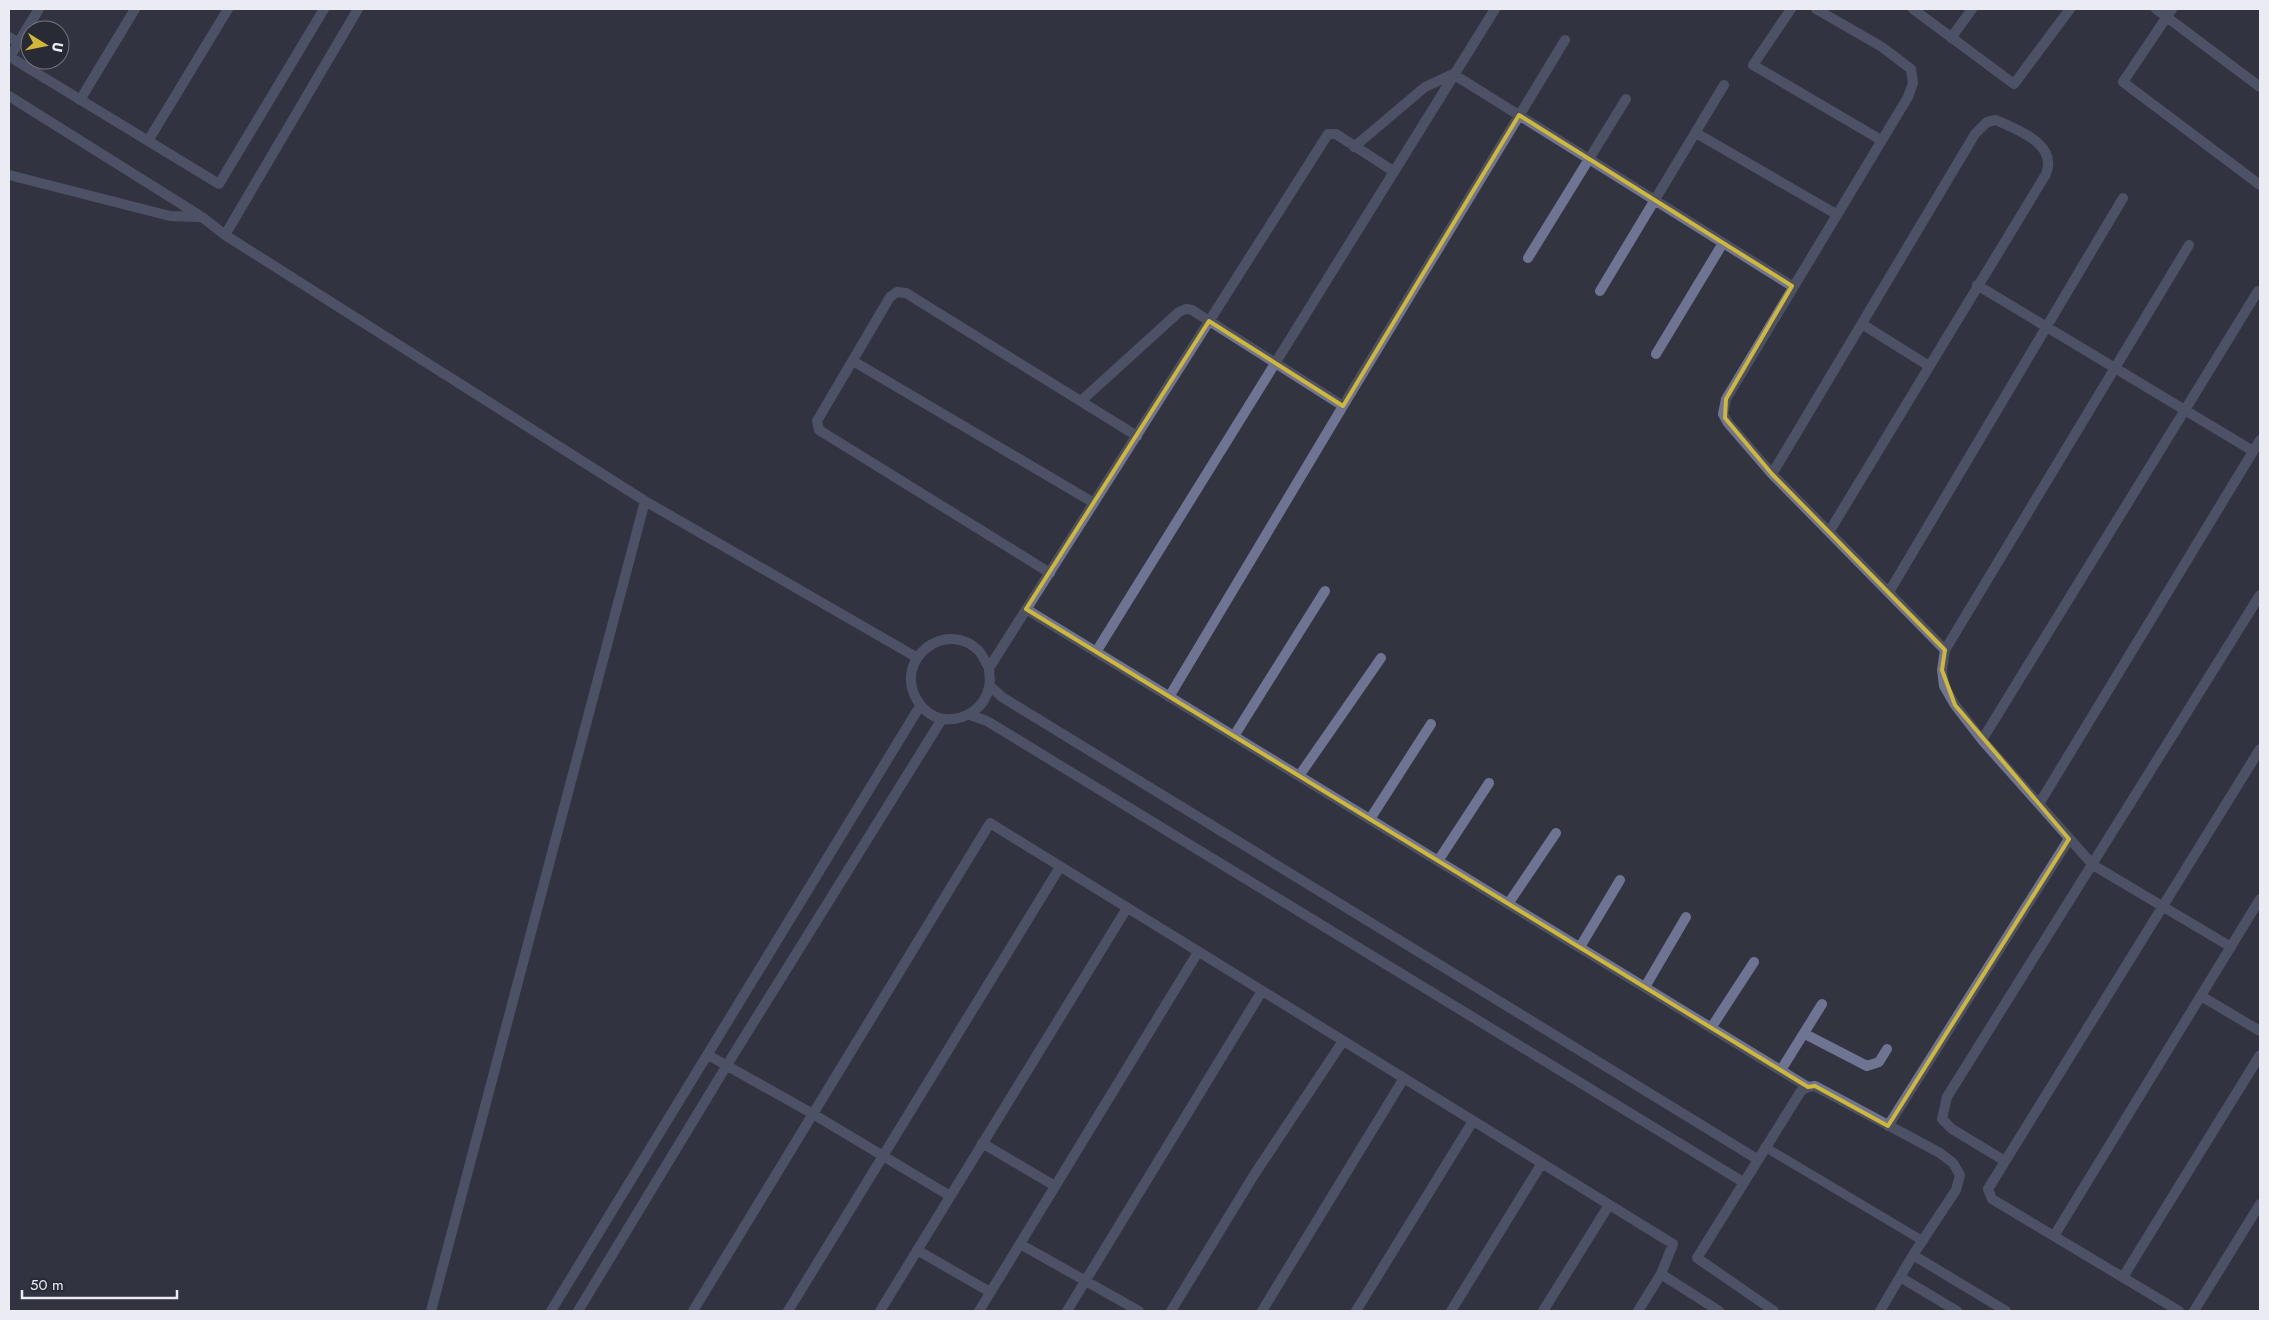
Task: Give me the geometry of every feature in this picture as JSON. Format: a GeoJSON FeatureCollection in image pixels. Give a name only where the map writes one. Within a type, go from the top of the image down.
{"type":"FeatureCollection","features":[{"type":"Feature","properties":{"kind":"street"},"geometry":{"type":"LineString","coordinates":[[39,9],[10,57],[219,184],[324,9]]}},
{"type":"Feature","properties":{"kind":"street"},"geometry":{"type":"LineString","coordinates":[[80,100],[135,9]]}},
{"type":"Feature","properties":{"kind":"street"},"geometry":{"type":"LineString","coordinates":[[148,141],[228,9]]}},
{"type":"Feature","properties":{"kind":"street"},"geometry":{"type":"LineString","coordinates":[[225,234],[358,9]]}},
{"type":"Feature","properties":{"kind":"street"},"geometry":{"type":"LineString","coordinates":[[1096,652],[1495,9]]}},
{"type":"Feature","properties":{"kind":"street"},"geometry":{"type":"LineString","coordinates":[[1791,9],[1753,65],[1881,140]]}},
{"type":"Feature","properties":{"kind":"street"},"geometry":{"type":"LineString","coordinates":[[1816,9],[1874,42],[1910,69],[1913,76],[1912,90],[1792,286],[1726,399],[1723,410],[1728,423],[1772,474],[1946,650]]}},
{"type":"Feature","properties":{"kind":"street"},"geometry":{"type":"LineString","coordinates":[[1913,9],[2014,84],[2070,9]]}},
{"type":"Feature","properties":{"kind":"street"},"geometry":{"type":"LineString","coordinates":[[1952,38],[1972,9]]}},
{"type":"Feature","properties":{"kind":"street"},"geometry":{"type":"LineString","coordinates":[[2156,9],[2169,13],[2260,87]]}},
{"type":"Feature","properties":{"kind":"street"},"geometry":{"type":"LineString","coordinates":[[2169,13],[2122,82],[2260,185]]}},
{"type":"Feature","properties":{"kind":"street"},"geometry":{"type":"LineString","coordinates":[[9,37],[18,43]]}},
{"type":"Feature","properties":{"kind":"street"},"geometry":{"type":"LineString","coordinates":[[1170,697],[1343,406],[1565,40]]}},
{"type":"Feature","properties":{"kind":"street"},"geometry":{"type":"LineString","coordinates":[[1453,74],[1792,286]]}},
{"type":"Feature","properties":{"kind":"street"},"geometry":{"type":"LineString","coordinates":[[1354,147],[1425,87],[1453,74]]}},
{"type":"Feature","properties":{"kind":"street"},"geometry":{"type":"LineString","coordinates":[[1600,291],[1724,85]]}},
{"type":"Feature","properties":{"kind":"street"},"geometry":{"type":"LineString","coordinates":[[9,96],[645,500],[916,657]]}},
{"type":"Feature","properties":{"kind":"street"},"geometry":{"type":"LineString","coordinates":[[1528,258],[1626,99]]}},
{"type":"Feature","properties":{"kind":"street"},"geometry":{"type":"LineString","coordinates":[[1772,474],[1975,134],[1987,122],[1996,120],[2029,137],[2043,147],[2048,155],[2048,168],[1829,532]]}},
{"type":"Feature","properties":{"kind":"street"},"geometry":{"type":"LineString","coordinates":[[1696,133],[1836,214]]}},
{"type":"Feature","properties":{"kind":"street"},"geometry":{"type":"LineString","coordinates":[[989,668],[1328,134],[1336,134],[1393,171]]}},
{"type":"Feature","properties":{"kind":"street"},"geometry":{"type":"LineString","coordinates":[[9,175],[170,216],[202,217]]}},
{"type":"Feature","properties":{"kind":"street"},"geometry":{"type":"LineString","coordinates":[[1889,592],[2123,198]]}},
{"type":"Feature","properties":{"kind":"street"},"geometry":{"type":"LineString","coordinates":[[1656,354],[1723,243]]}},
{"type":"Feature","properties":{"kind":"street"},"geometry":{"type":"LineString","coordinates":[[2189,245],[1946,650],[1942,670],[1944,686],[1955,705],[1982,740],[2093,865],[2231,947]]}},
{"type":"Feature","properties":{"kind":"street"},"geometry":{"type":"LineString","coordinates":[[1977,285],[2253,451]]}},
{"type":"Feature","properties":{"kind":"street"},"geometry":{"type":"LineString","coordinates":[[1982,740],[2258,291]]}},
{"type":"Feature","properties":{"kind":"street"},"geometry":{"type":"LineString","coordinates":[[1050,573],[819,430],[817,421],[890,297],[900,292],[906,293],[1136,436]]}},
{"type":"Feature","properties":{"kind":"street"},"geometry":{"type":"LineString","coordinates":[[1080,401],[1179,312],[1186,309],[1192,310],[1343,406]]}},
{"type":"Feature","properties":{"kind":"street"},"geometry":{"type":"LineString","coordinates":[[1862,324],[1928,366]]}},
{"type":"Feature","properties":{"kind":"street"},"geometry":{"type":"LineString","coordinates":[[852,361],[1094,503]]}},
{"type":"Feature","properties":{"kind":"street"},"geometry":{"type":"LineString","coordinates":[[2039,804],[2260,440]]}},
{"type":"Feature","properties":{"kind":"street"},"geometry":{"type":"LineString","coordinates":[[431,1311],[645,500]]}},
{"type":"Feature","properties":{"kind":"street"},"geometry":{"type":"LineString","coordinates":[[1234,736],[1325,591]]}},
{"type":"Feature","properties":{"kind":"street"},"geometry":{"type":"LineString","coordinates":[[2005,1161],[1952,1129],[1942,1119],[1947,1097],[2260,595]]}},
{"type":"Feature","properties":{"kind":"street"},"geometry":{"type":"LineString","coordinates":[[1026,609],[1808,1087]]}},
{"type":"Feature","properties":{"kind":"street"},"geometry":{"type":"LineString","coordinates":[[947,639],[965,641],[980,652],[989,668],[990,686],[983,703],[970,715],[956,719],[942,719],[930,715],[920,706],[912,691],[910,674],[916,657],[930,644],[947,639]]}},
{"type":"Feature","properties":{"kind":"street"},"geometry":{"type":"LineString","coordinates":[[1299,776],[1381,658]]}},
{"type":"Feature","properties":{"kind":"street"},"geometry":{"type":"LineString","coordinates":[[990,686],[1002,698],[1757,1159]]}},
{"type":"Feature","properties":{"kind":"street"},"geometry":{"type":"LineString","coordinates":[[552,1311],[920,706]]}},
{"type":"Feature","properties":{"kind":"street"},"geometry":{"type":"LineString","coordinates":[[970,715],[987,721],[1743,1182]]}},
{"type":"Feature","properties":{"kind":"street"},"geometry":{"type":"LineString","coordinates":[[578,1311],[727,1065],[942,719]]}},
{"type":"Feature","properties":{"kind":"street"},"geometry":{"type":"LineString","coordinates":[[1370,819],[1432,724]]}},
{"type":"Feature","properties":{"kind":"street"},"geometry":{"type":"LineString","coordinates":[[2179,1311],[1990,1197],[1989,1186],[2260,749]]}},
{"type":"Feature","properties":{"kind":"street"},"geometry":{"type":"LineString","coordinates":[[1438,861],[1489,783]]}},
{"type":"Feature","properties":{"kind":"street"},"geometry":{"type":"LineString","coordinates":[[693,1311],[990,823],[1673,1244],[1661,1274],[1638,1311]]}},
{"type":"Feature","properties":{"kind":"street"},"geometry":{"type":"LineString","coordinates":[[1508,904],[1556,833]]}},
{"type":"Feature","properties":{"kind":"street"},"geometry":{"type":"LineString","coordinates":[[1888,1126],[2069,839]]}},
{"type":"Feature","properties":{"kind":"street"},"geometry":{"type":"LineString","coordinates":[[788,1311],[1060,867]]}},
{"type":"Feature","properties":{"kind":"street"},"geometry":{"type":"LineString","coordinates":[[1580,947],[1620,880]]}},
{"type":"Feature","properties":{"kind":"street"},"geometry":{"type":"LineString","coordinates":[[2054,1236],[2260,899]]}},
{"type":"Feature","properties":{"kind":"street"},"geometry":{"type":"LineString","coordinates":[[880,1311],[1127,908]]}},
{"type":"Feature","properties":{"kind":"street"},"geometry":{"type":"LineString","coordinates":[[1645,987],[1686,917]]}},
{"type":"Feature","properties":{"kind":"street"},"geometry":{"type":"LineString","coordinates":[[978,1311],[1198,952]]}},
{"type":"Feature","properties":{"kind":"street"},"geometry":{"type":"LineString","coordinates":[[1711,1028],[1754,962]]}},
{"type":"Feature","properties":{"kind":"street"},"geometry":{"type":"LineString","coordinates":[[1067,1311],[1262,991]]}},
{"type":"Feature","properties":{"kind":"street"},"geometry":{"type":"LineString","coordinates":[[2201,996],[2260,1031]]}},
{"type":"Feature","properties":{"kind":"street"},"geometry":{"type":"LineString","coordinates":[[1781,1070],[1822,1004]]}},
{"type":"Feature","properties":{"kind":"street"},"geometry":{"type":"LineString","coordinates":[[1804,1034],[1867,1066],[1879,1062],[1887,1048]]}},
{"type":"Feature","properties":{"kind":"street"},"geometry":{"type":"LineString","coordinates":[[1171,1311],[1254,1175],[1343,1041]]}},
{"type":"Feature","properties":{"kind":"street"},"geometry":{"type":"LineString","coordinates":[[708,1055],[813,1114],[950,1196]]}},
{"type":"Feature","properties":{"kind":"street"},"geometry":{"type":"LineString","coordinates":[[2123,1277],[2260,1055]]}},
{"type":"Feature","properties":{"kind":"street"},"geometry":{"type":"LineString","coordinates":[[1262,1311],[1404,1078]]}},
{"type":"Feature","properties":{"kind":"street"},"geometry":{"type":"LineString","coordinates":[[1774,1311],[1697,1258],[1757,1159],[1802,1091],[1808,1087],[1816,1086],[1940,1153],[1953,1163],[1960,1175],[1956,1190],[1913,1255],[1880,1311]]}},
{"type":"Feature","properties":{"kind":"street"},"geometry":{"type":"LineString","coordinates":[[1356,1311],[1473,1120]]}},
{"type":"Feature","properties":{"kind":"street"},"geometry":{"type":"LineString","coordinates":[[982,1143],[1055,1186]]}},
{"type":"Feature","properties":{"kind":"street"},"geometry":{"type":"LineString","coordinates":[[1451,1311],[1542,1163]]}},
{"type":"Feature","properties":{"kind":"street"},"geometry":{"type":"LineString","coordinates":[[1543,1311],[1609,1204]]}},
{"type":"Feature","properties":{"kind":"street"},"geometry":{"type":"LineString","coordinates":[[2194,1311],[2260,1204]]}},
{"type":"Feature","properties":{"kind":"street"},"geometry":{"type":"LineString","coordinates":[[1020,1244],[1139,1311]]}},
{"type":"Feature","properties":{"kind":"street"},"geometry":{"type":"LineString","coordinates":[[917,1250],[990,1292]]}},
{"type":"Feature","properties":{"kind":"street"},"geometry":{"type":"LineString","coordinates":[[1913,1255],[2006,1311]]}},
{"type":"Feature","properties":{"kind":"street"},"geometry":{"type":"LineString","coordinates":[[1661,1274],[1719,1311]]}},
{"type":"Feature","properties":{"kind":"street"},"geometry":{"type":"LineString","coordinates":[[1900,1277],[1957,1311]]}},
{"type":"Feature","properties":{"kind":"lane"},"geometry":{"type":"LineString","coordinates":[[1765,1147],[1923,1241]]}},
{"type":"Feature","properties":{"kind":"highlighted area"},"geometry":{"type":"Polygon","coordinates":[[[1519,115],[1792,286],[1726,399],[1725,418],[1772,474],[1945,650],[1942,670],[1955,705],[2069,839],[1888,1126],[1815,1086],[1808,1087],[1026,609],[1209,321],[1343,406],[1519,115]]]}}]}
